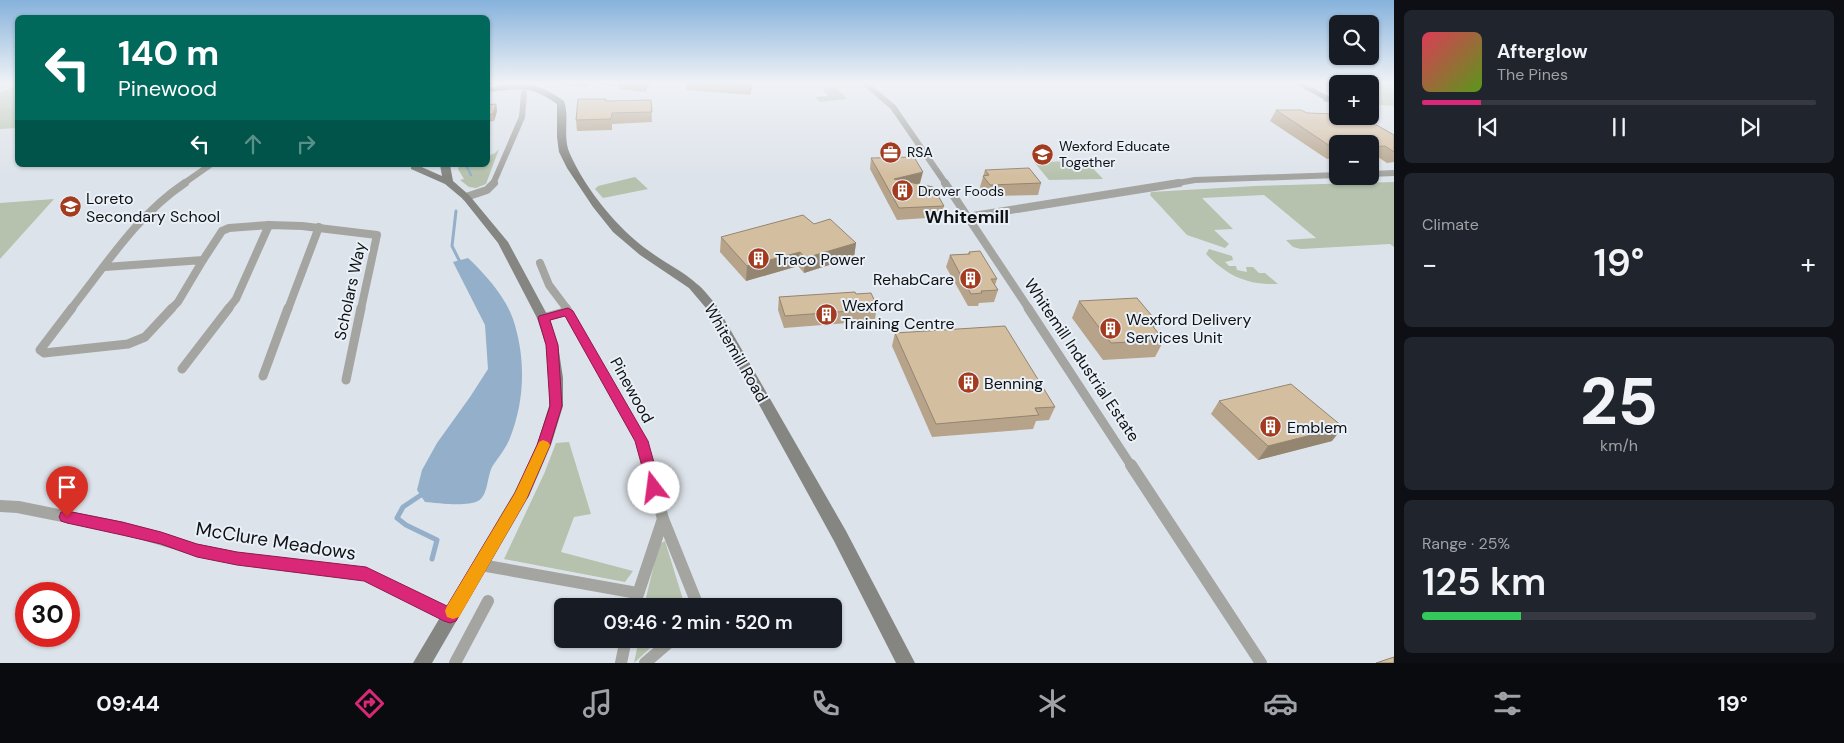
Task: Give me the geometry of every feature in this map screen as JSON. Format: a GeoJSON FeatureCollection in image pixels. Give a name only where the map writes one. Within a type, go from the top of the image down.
{"type":"FeatureCollection","features":[{"type":"Feature","properties":{"kind":"street"},"geometry":{"type":"LineString","coordinates":[[466,197],[487,190],[496,182],[522,114]]}},
{"type":"Feature","properties":{"kind":"street","name":"Whitemill Road"},"geometry":{"type":"LineString","coordinates":[[561,114],[561,137],[564,152],[572,168],[616,230],[644,253],[693,286],[711,306],[840,536],[906,663]]}},
{"type":"Feature","properties":{"kind":"street","name":"Whitemill Industrial Estate"},"geometry":{"type":"LineString","coordinates":[[898,114],[1104,421],[1260,663]]}},
{"type":"Feature","properties":{"kind":"street"},"geometry":{"type":"LineString","coordinates":[[105,267],[152,208],[168,194],[207,167]]}},
{"type":"Feature","properties":{"kind":"street"},"geometry":{"type":"LineString","coordinates":[[409,167],[448,182],[466,197],[503,242],[543,318],[552,345],[556,406],[544,445],[521,496],[422,663]]}},
{"type":"Feature","properties":{"kind":"street"},"geometry":{"type":"LineString","coordinates":[[445,167],[448,182]]}},
{"type":"Feature","properties":{"kind":"street"},"geometry":{"type":"LineString","coordinates":[[1379,174],[1394,173]]}},
{"type":"Feature","properties":{"kind":"street"},"geometry":{"type":"LineString","coordinates":[[967,217],[1195,180],[1329,175]]}},
{"type":"Feature","properties":{"kind":"street"},"geometry":{"type":"LineString","coordinates":[[182,369],[236,299],[269,225]]}},
{"type":"Feature","properties":{"kind":"street","name":"Scholars Way"},"geometry":{"type":"LineString","coordinates":[[105,267],[40,350],[44,353],[128,344],[145,338],[178,302],[223,230],[269,225],[319,227],[376,235],[377,238],[346,380]]}},
{"type":"Feature","properties":{"kind":"street"},"geometry":{"type":"LineString","coordinates":[[263,376],[319,227]]}},
{"type":"Feature","properties":{"kind":"street"},"geometry":{"type":"LineString","coordinates":[[105,267],[203,260]]}},
{"type":"Feature","properties":{"kind":"street","name":"Pinewood"},"geometry":{"type":"LineString","coordinates":[[540,263],[549,285],[568,311],[642,441],[663,519],[695,598]]}},
{"type":"Feature","properties":{"kind":"street"},"geometry":{"type":"LineString","coordinates":[[543,318],[568,311]]}},
{"type":"Feature","properties":{"kind":"street","name":"McClure Meadows"},"geometry":{"type":"LineString","coordinates":[[0,506],[18,507],[122,528],[197,550],[237,558],[366,574],[450,616]]}},
{"type":"Feature","properties":{"kind":"street"},"geometry":{"type":"LineString","coordinates":[[636,598],[663,519]]}},
{"type":"Feature","properties":{"kind":"street"},"geometry":{"type":"LineString","coordinates":[[481,564],[637,593]]}},
{"type":"Feature","properties":{"kind":"street"},"geometry":{"type":"LineString","coordinates":[[455,663],[488,601]]}},
{"type":"Feature","properties":{"kind":"street"},"geometry":{"type":"LineString","coordinates":[[621,663],[624,648]]}},
{"type":"Feature","properties":{"kind":"street"},"geometry":{"type":"LineString","coordinates":[[645,663],[662,648]]}},
{"type":"Feature","properties":{"kind":"green space"},"geometry":{"type":"Polygon","coordinates":[[[0,114],[15,114],[15,128],[0,129],[0,114]]]}},
{"type":"Feature","properties":{"kind":"green space"},"geometry":{"type":"Polygon","coordinates":[[[499,149],[486,184],[476,188],[469,187],[460,180],[464,179],[458,167],[490,167],[490,155],[499,149]]]}},
{"type":"Feature","properties":{"kind":"green space"},"geometry":{"type":"Polygon","coordinates":[[[1086,161],[1103,179],[1049,180],[1034,162],[1086,161]]]}},
{"type":"Feature","properties":{"kind":"green space"},"geometry":{"type":"Polygon","coordinates":[[[635,177],[648,189],[603,198],[595,189],[598,186],[635,177]]]}},
{"type":"Feature","properties":{"kind":"green space"},"geometry":{"type":"Polygon","coordinates":[[[1379,182],[1394,182],[1394,247],[1390,244],[1301,249],[1293,247],[1286,240],[1316,238],[1264,195],[1202,198],[1233,229],[1214,230],[1229,244],[1225,248],[1187,235],[1150,195],[1151,192],[1255,186],[1329,184],[1379,185],[1379,182]]]}},
{"type":"Feature","properties":{"kind":"green space"},"geometry":{"type":"Polygon","coordinates":[[[54,199],[0,259],[0,203],[54,199]]]}},
{"type":"Feature","properties":{"kind":"green space"},"geometry":{"type":"Polygon","coordinates":[[[1209,249],[1232,256],[1233,260],[1225,262],[1229,266],[1236,266],[1237,270],[1247,272],[1246,267],[1253,267],[1259,273],[1265,273],[1278,284],[1256,283],[1238,278],[1214,262],[1206,254],[1209,249]]]}},
{"type":"Feature","properties":{"kind":"green space"},"geometry":{"type":"Polygon","coordinates":[[[569,442],[591,514],[574,517],[561,552],[633,571],[625,582],[504,559],[544,474],[556,443],[569,442]]]}},
{"type":"Feature","properties":{"kind":"green space"},"geometry":{"type":"Polygon","coordinates":[[[665,541],[683,598],[646,598],[659,544],[665,541]]]}},
{"type":"Feature","properties":{"kind":"green space"},"geometry":{"type":"Polygon","coordinates":[[[637,648],[650,648],[634,663],[637,648]]]}},
{"type":"Feature","properties":{"kind":"water"},"geometry":{"type":"Polygon","coordinates":[[[468,258],[494,286],[505,302],[513,319],[522,364],[519,409],[510,438],[490,471],[486,491],[481,499],[467,504],[425,502],[417,490],[422,470],[437,443],[488,369],[485,325],[453,262],[468,258]]]}},
{"type":"Feature","properties":{"kind":"building"},"geometry":{"type":"Polygon","coordinates":[[[577,114],[612,114],[611,119],[576,120],[577,114]]]}},
{"type":"Feature","properties":{"kind":"building"},"geometry":{"type":"Polygon","coordinates":[[[1282,114],[1329,114],[1329,125],[1377,125],[1394,135],[1394,152],[1385,146],[1379,146],[1379,135],[1329,135],[1329,145],[1282,114]]]}},
{"type":"Feature","properties":{"kind":"building"},"geometry":{"type":"Polygon","coordinates":[[[914,157],[923,172],[894,179],[933,187],[944,206],[899,208],[871,158],[914,157]]]}},
{"type":"Feature","properties":{"kind":"building"},"geometry":{"type":"Polygon","coordinates":[[[1029,168],[1041,183],[990,185],[983,176],[989,175],[985,170],[1029,168]]]}},
{"type":"Feature","properties":{"kind":"building"},"geometry":{"type":"Polygon","coordinates":[[[803,215],[814,224],[830,219],[856,243],[805,258],[800,252],[747,266],[721,237],[803,215]]]}},
{"type":"Feature","properties":{"kind":"building"},"geometry":{"type":"Polygon","coordinates":[[[980,251],[997,279],[991,279],[998,290],[981,291],[982,293],[971,294],[950,255],[970,254],[969,252],[980,251]]]}},
{"type":"Feature","properties":{"kind":"building"},"geometry":{"type":"Polygon","coordinates":[[[855,292],[856,294],[871,293],[877,306],[862,307],[863,310],[785,316],[779,297],[855,292]]]}},
{"type":"Feature","properties":{"kind":"building"},"geometry":{"type":"Polygon","coordinates":[[[1137,298],[1157,322],[1150,323],[1164,340],[1111,343],[1079,301],[1137,298]]]}},
{"type":"Feature","properties":{"kind":"building","name":"Benning"},"geometry":{"type":"Polygon","coordinates":[[[1005,326],[1055,407],[1035,408],[1039,415],[936,424],[895,333],[1005,326]]]}},
{"type":"Feature","properties":{"kind":"building"},"geometry":{"type":"Polygon","coordinates":[[[1291,384],[1343,427],[1268,446],[1219,401],[1291,384]]]}},
{"type":"Feature","properties":{"kind":"building"},"geometry":{"type":"Polygon","coordinates":[[[1394,657],[1394,663],[1376,663],[1394,657]]]}},
{"type":"Feature","properties":{"kind":"waterway"},"geometry":{"type":"LineString","coordinates":[[467,167],[471,175]]}},
{"type":"Feature","properties":{"kind":"waterway"},"geometry":{"type":"LineString","coordinates":[[456,211],[452,246],[461,264]]}},
{"type":"Feature","properties":{"kind":"waterway"},"geometry":{"type":"LineString","coordinates":[[421,495],[403,507],[397,518],[406,525],[437,540],[432,559]]}},
{"type":"Feature","properties":{"kind":"slow traffic"},"geometry":{"type":"LineString","coordinates":[[453,611],[521,496],[543,445]]}},
{"type":"Feature","properties":{"kind":"place","name":"RSA"},"geometry":{"type":"Point","coordinates":[891,152]}},
{"type":"Feature","properties":{"kind":"place","name":"Wexford Educate Together"},"geometry":{"type":"Point","coordinates":[1043,154]}},
{"type":"Feature","properties":{"kind":"place","name":"Drover Foods"},"geometry":{"type":"Point","coordinates":[902,191]}},
{"type":"Feature","properties":{"kind":"place","name":"Loreto Secondary School"},"geometry":{"type":"Point","coordinates":[70,207]}},
{"type":"Feature","properties":{"kind":"place","name":"Traco Power"},"geometry":{"type":"Point","coordinates":[759,259]}},
{"type":"Feature","properties":{"kind":"place","name":"RehabCare"},"geometry":{"type":"Point","coordinates":[970,279]}},
{"type":"Feature","properties":{"kind":"place","name":"Wexford Training Centre"},"geometry":{"type":"Point","coordinates":[826,314]}},
{"type":"Feature","properties":{"kind":"place","name":"Wexford Delivery Services Unit"},"geometry":{"type":"Point","coordinates":[1110,328]}},
{"type":"Feature","properties":{"kind":"place","name":"Benning"},"geometry":{"type":"Point","coordinates":[968,383]}},
{"type":"Feature","properties":{"kind":"place","name":"Emblem"},"geometry":{"type":"Point","coordinates":[1271,427]}},
{"type":"Feature","properties":{"kind":"district","name":"Whitemill"},"geometry":{"type":"Point","coordinates":[967,217]}},
{"type":"Feature","properties":{"kind":"route"},"geometry":{"type":"LineString","coordinates":[[67,517],[122,528],[197,550],[237,558],[366,574],[450,616],[521,496],[544,445],[556,406],[556,378],[552,345],[543,318],[568,311],[642,441],[654,488]]}}]}
